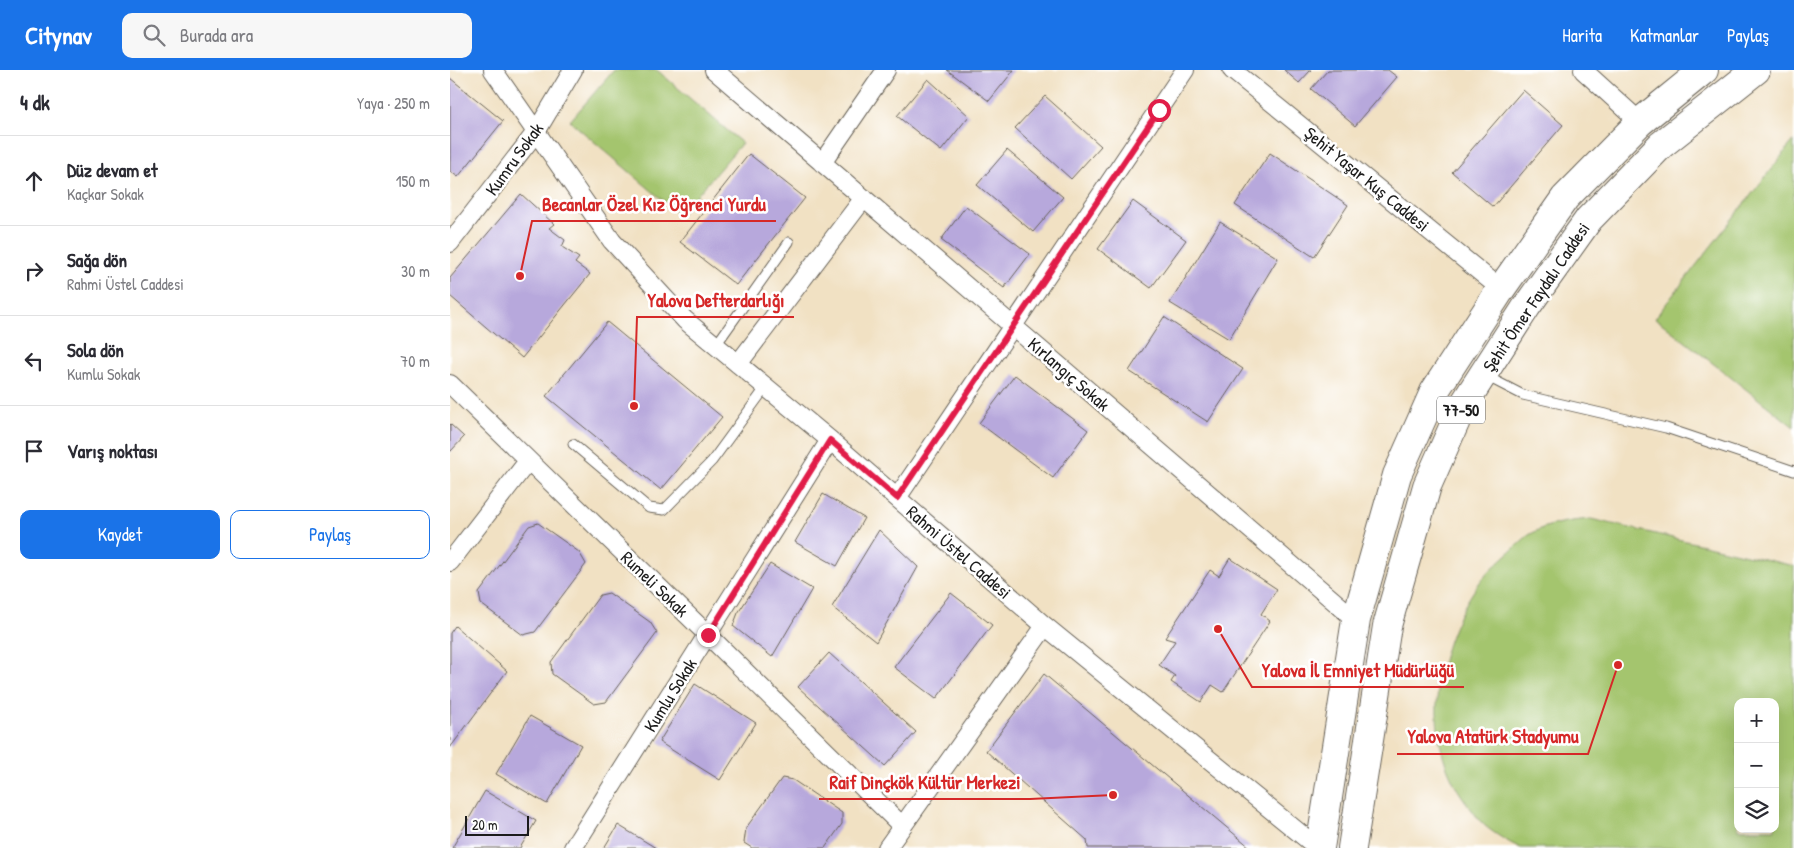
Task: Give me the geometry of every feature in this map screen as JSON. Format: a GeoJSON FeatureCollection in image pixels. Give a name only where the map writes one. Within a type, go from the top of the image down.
{"type":"FeatureCollection","features":[{"type":"Feature","properties":{"kind":"main road","name":"Şehit Ömer Faydalı Caddesi"},"geometry":{"type":"LineString","coordinates":[[1319,848],[1356,620],[1397,475],[1434,392],[1501,289],[1565,198],[1640,122],[1704,70]]}},
{"type":"Feature","properties":{"kind":"main road","name":"Şehit Ömer Faydalı Caddesi"},"geometry":{"type":"LineString","coordinates":[[1352,848],[1387,626],[1427,486],[1462,407],[1527,306],[1589,219],[1661,146],[1756,70]]}},
{"type":"Feature","properties":{"kind":"main road"},"geometry":{"type":"LineString","coordinates":[[1501,289],[1527,306]]}},
{"type":"Feature","properties":{"kind":"street","name":"Rahmi Üstel Caddesi"},"geometry":{"type":"LineString","coordinates":[[493,70],[612,241],[685,320],[830,440],[1045,626],[1319,848]]}},
{"type":"Feature","properties":{"kind":"street","name":"Kumru Sokak"},"geometry":{"type":"LineString","coordinates":[[450,243],[536,132],[572,70]]}},
{"type":"Feature","properties":{"kind":"street","name":"Kırlangıç Sokak"},"geometry":{"type":"LineString","coordinates":[[714,70],[1356,620]]}},
{"type":"Feature","properties":{"kind":"street"},"geometry":{"type":"LineString","coordinates":[[822,163],[886,70]]}},
{"type":"Feature","properties":{"kind":"street"},"geometry":{"type":"LineString","coordinates":[[897,498],[1185,70]]}},
{"type":"Feature","properties":{"kind":"street","name":"Şehit Yaşar Kuş Caddesi"},"geometry":{"type":"LineString","coordinates":[[1232,70],[1501,289]]}},
{"type":"Feature","properties":{"kind":"street"},"geometry":{"type":"LineString","coordinates":[[1583,70],[1640,122]]}},
{"type":"Feature","properties":{"kind":"street"},"geometry":{"type":"LineString","coordinates":[[738,364],[864,198]]}},
{"type":"Feature","properties":{"kind":"street","name":"Rumeli Sokak"},"geometry":{"type":"LineString","coordinates":[[450,384],[902,826]]}},
{"type":"Feature","properties":{"kind":"street","name":"Kumlu Sokak"},"geometry":{"type":"LineString","coordinates":[[573,848],[830,440]]}},
{"type":"Feature","properties":{"kind":"street"},"geometry":{"type":"LineString","coordinates":[[450,562],[528,461]]}},
{"type":"Feature","properties":{"kind":"street"},"geometry":{"type":"LineString","coordinates":[[887,848],[1045,626]]}},
{"type":"Feature","properties":{"kind":"lane"},"geometry":{"type":"LineString","coordinates":[[716,345],[789,242]]}},
{"type":"Feature","properties":{"kind":"lane"},"geometry":{"type":"LineString","coordinates":[[1484,375],[1523,395],[1666,428],[1794,471]]}},
{"type":"Feature","properties":{"kind":"lane"},"geometry":{"type":"LineString","coordinates":[[573,444],[649,508],[664,510],[712,461],[766,387]]}},
{"type":"Feature","properties":{"kind":"green space"},"geometry":{"type":"Polygon","coordinates":[[[614,70],[657,70],[742,143],[680,215],[570,121],[614,70]]]}},
{"type":"Feature","properties":{"kind":"green space"},"geometry":{"type":"Polygon","coordinates":[[[1794,140],[1794,427],[1655,318],[1794,140]]]}},
{"type":"Feature","properties":{"kind":"green space"},"geometry":{"type":"Polygon","coordinates":[[[1591,519],[1794,566],[1794,848],[1521,848],[1484,825],[1466,802],[1451,777],[1441,749],[1437,721],[1438,691],[1443,662],[1452,634],[1464,607],[1480,582],[1495,565],[1529,535],[1551,525],[1591,519]]]}},
{"type":"Feature","properties":{"kind":"building"},"geometry":{"type":"Polygon","coordinates":[[[947,70],[1014,70],[989,101],[947,70]]]}},
{"type":"Feature","properties":{"kind":"building"},"geometry":{"type":"Polygon","coordinates":[[[1284,70],[1311,70],[1299,83],[1284,70]]]}},
{"type":"Feature","properties":{"kind":"building"},"geometry":{"type":"Polygon","coordinates":[[[1328,70],[1388,70],[1397,77],[1355,126],[1311,89],[1328,70]]]}},
{"type":"Feature","properties":{"kind":"building"},"geometry":{"type":"Polygon","coordinates":[[[450,78],[503,121],[458,177],[450,171],[450,78]]]}},
{"type":"Feature","properties":{"kind":"building"},"geometry":{"type":"Polygon","coordinates":[[[928,79],[969,116],[941,151],[897,116],[928,79]]]}},
{"type":"Feature","properties":{"kind":"building"},"geometry":{"type":"Polygon","coordinates":[[[1523,90],[1563,125],[1493,207],[1452,172],[1523,90]]]}},
{"type":"Feature","properties":{"kind":"building"},"geometry":{"type":"Polygon","coordinates":[[[1045,96],[1101,146],[1071,179],[1015,128],[1045,96]]]}},
{"type":"Feature","properties":{"kind":"building"},"geometry":{"type":"Polygon","coordinates":[[[1007,150],[1063,197],[1033,232],[977,185],[1007,150]]]}},
{"type":"Feature","properties":{"kind":"building"},"geometry":{"type":"Polygon","coordinates":[[[1270,153],[1348,205],[1314,257],[1235,205],[1270,153]]]}},
{"type":"Feature","properties":{"kind":"building"},"geometry":{"type":"Polygon","coordinates":[[[749,154],[805,198],[736,285],[680,242],[749,154]]]}},
{"type":"Feature","properties":{"kind":"building"},"geometry":{"type":"Polygon","coordinates":[[[521,194],[554,224],[549,228],[565,240],[562,247],[579,258],[575,263],[590,274],[522,358],[450,296],[450,278],[521,194]]]}},
{"type":"Feature","properties":{"kind":"building"},"geometry":{"type":"Polygon","coordinates":[[[1133,201],[1186,240],[1151,288],[1098,249],[1133,201]]]}},
{"type":"Feature","properties":{"kind":"building"},"geometry":{"type":"Polygon","coordinates":[[[966,206],[1030,254],[1004,288],[941,240],[966,206]]]}},
{"type":"Feature","properties":{"kind":"building"},"geometry":{"type":"Polygon","coordinates":[[[1220,222],[1278,258],[1229,339],[1170,303],[1220,222]]]}},
{"type":"Feature","properties":{"kind":"building"},"geometry":{"type":"Polygon","coordinates":[[[1164,317],[1243,369],[1208,422],[1129,371],[1164,317]]]}},
{"type":"Feature","properties":{"kind":"building"},"geometry":{"type":"Polygon","coordinates":[[[607,322],[722,417],[661,490],[546,396],[607,322]]]}},
{"type":"Feature","properties":{"kind":"building"},"geometry":{"type":"Polygon","coordinates":[[[1015,375],[1088,430],[1053,478],[979,423],[1015,375]]]}},
{"type":"Feature","properties":{"kind":"building"},"geometry":{"type":"Polygon","coordinates":[[[450,424],[464,437],[450,452],[450,424]]]}},
{"type":"Feature","properties":{"kind":"building"},"geometry":{"type":"Polygon","coordinates":[[[823,494],[864,518],[837,566],[795,542],[823,494]]]}},
{"type":"Feature","properties":{"kind":"building"},"geometry":{"type":"Polygon","coordinates":[[[538,523],[579,552],[586,564],[535,632],[523,635],[481,604],[479,593],[529,526],[538,523]]]}},
{"type":"Feature","properties":{"kind":"building"},"geometry":{"type":"Polygon","coordinates":[[[879,530],[918,567],[876,642],[832,607],[879,530]]]}},
{"type":"Feature","properties":{"kind":"building"},"geometry":{"type":"Polygon","coordinates":[[[1230,558],[1277,589],[1261,614],[1270,621],[1223,692],[1212,685],[1201,702],[1171,682],[1175,676],[1159,665],[1175,641],[1165,638],[1210,570],[1219,576],[1230,558]]]}},
{"type":"Feature","properties":{"kind":"building"},"geometry":{"type":"Polygon","coordinates":[[[770,564],[812,589],[772,657],[733,626],[738,613],[770,564]]]}},
{"type":"Feature","properties":{"kind":"building"},"geometry":{"type":"Polygon","coordinates":[[[609,593],[650,622],[657,633],[606,702],[594,704],[552,674],[551,662],[600,595],[609,593]]]}},
{"type":"Feature","properties":{"kind":"building"},"geometry":{"type":"Polygon","coordinates":[[[951,593],[992,625],[936,699],[894,667],[951,593]]]}},
{"type":"Feature","properties":{"kind":"building"},"geometry":{"type":"Polygon","coordinates":[[[455,626],[507,671],[450,748],[450,633],[455,626]]]}},
{"type":"Feature","properties":{"kind":"building"},"geometry":{"type":"Polygon","coordinates":[[[829,653],[916,732],[885,766],[798,687],[829,653]]]}},
{"type":"Feature","properties":{"kind":"building"},"geometry":{"type":"Polygon","coordinates":[[[1044,674],[1251,848],[1088,848],[1087,840],[986,751],[1044,674]]]}},
{"type":"Feature","properties":{"kind":"building"},"geometry":{"type":"Polygon","coordinates":[[[695,684],[756,723],[720,780],[659,742],[695,684]]]}},
{"type":"Feature","properties":{"kind":"building"},"geometry":{"type":"Polygon","coordinates":[[[530,716],[581,745],[547,804],[496,774],[530,716]]]}},
{"type":"Feature","properties":{"kind":"building"},"geometry":{"type":"Polygon","coordinates":[[[782,778],[793,780],[842,813],[842,824],[825,848],[752,848],[744,843],[746,828],[782,778]]]}},
{"type":"Feature","properties":{"kind":"building"},"geometry":{"type":"Polygon","coordinates":[[[485,791],[536,821],[520,848],[452,848],[485,791]]]}},
{"type":"Feature","properties":{"kind":"building"},"geometry":{"type":"Polygon","coordinates":[[[618,825],[656,848],[604,848],[618,825]]]}},
{"type":"Feature","properties":{"kind":"place","name":"Becanlar Özel Kız Öğrenci Yurdu"},"geometry":{"type":"Point","coordinates":[520,276]}},
{"type":"Feature","properties":{"kind":"place","name":"Yalova Defterdarlığı"},"geometry":{"type":"Point","coordinates":[634,406]}},
{"type":"Feature","properties":{"kind":"place","name":"Yalova İl Emniyet Müdürlüğü"},"geometry":{"type":"Point","coordinates":[1218,629]}},
{"type":"Feature","properties":{"kind":"place","name":"Yalova Atatürk Stadyumu"},"geometry":{"type":"Point","coordinates":[1618,665]}},
{"type":"Feature","properties":{"kind":"place","name":"Raif Dinçkök Kültür Merkezi"},"geometry":{"type":"Point","coordinates":[1113,795]}},
{"type":"Feature","properties":{"kind":"route"},"geometry":{"type":"LineString","coordinates":[[708,635],[830,440],[897,498],[1159,110]]}}]}
